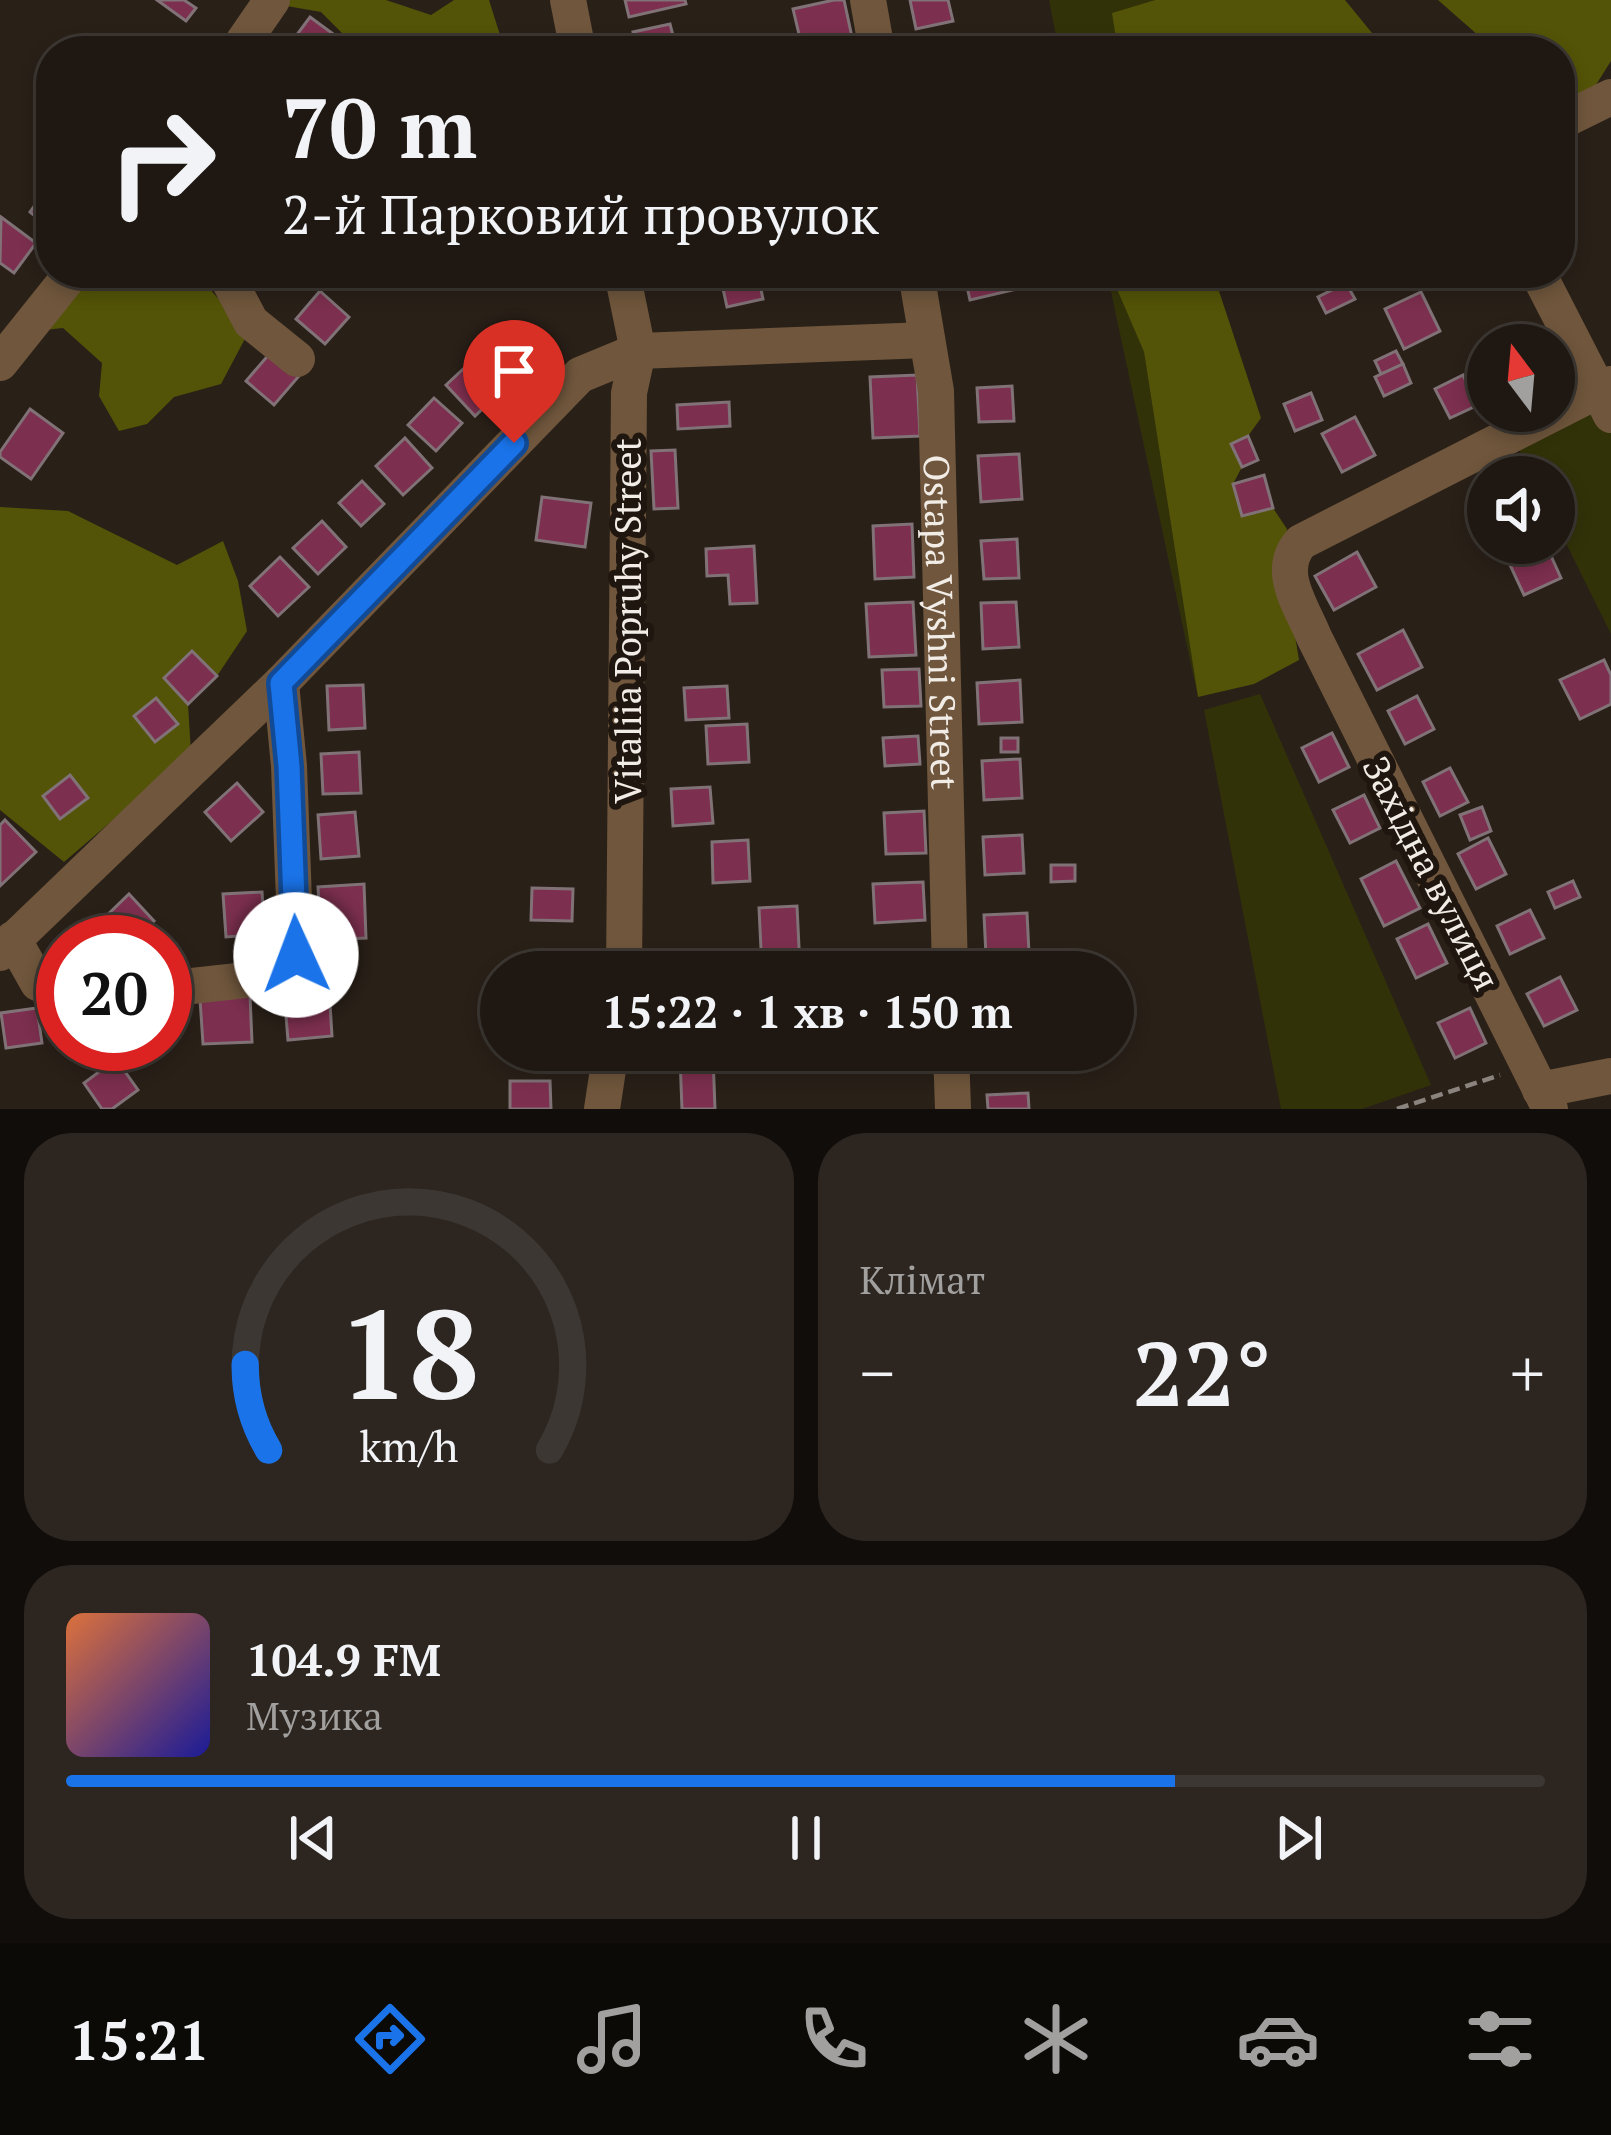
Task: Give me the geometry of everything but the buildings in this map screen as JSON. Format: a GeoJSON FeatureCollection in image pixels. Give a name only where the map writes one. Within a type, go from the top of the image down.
{"type":"FeatureCollection","features":[{"type":"Feature","properties":{"kind":"street"},"geometry":{"type":"LineString","coordinates":[[247,36],[272,0]]}},
{"type":"Feature","properties":{"kind":"street"},"geometry":{"type":"LineString","coordinates":[[568,0],[575,36]]}},
{"type":"Feature","properties":{"kind":"street"},"geometry":{"type":"LineString","coordinates":[[868,0],[874,36]]}},
{"type":"Feature","properties":{"kind":"street"},"geometry":{"type":"LineString","coordinates":[[0,363],[60,288]]}},
{"type":"Feature","properties":{"kind":"street"},"geometry":{"type":"LineString","coordinates":[[232,288],[251,322],[297,359]]}},
{"type":"Feature","properties":{"kind":"street","name":"Vitaliia Popruhy Street"},"geometry":{"type":"LineString","coordinates":[[624,951],[628,393],[638,351],[625,288]]}},
{"type":"Feature","properties":{"kind":"street","name":"Ostapa Vyshni Street"},"geometry":{"type":"LineString","coordinates":[[918,288],[936,392],[949,951]]}},
{"type":"Feature","properties":{"kind":"street"},"geometry":{"type":"LineString","coordinates":[[1546,288],[1607,396]]}},
{"type":"Feature","properties":{"kind":"street"},"geometry":{"type":"LineString","coordinates":[[36,981],[7,946],[281,683],[580,375],[638,351],[927,340]]}},
{"type":"Feature","properties":{"kind":"street","name":"Західна вулиця"},"geometry":{"type":"LineString","coordinates":[[1540,1088],[1314,638],[1288,572],[1291,554],[1301,542],[1607,396]]}},
{"type":"Feature","properties":{"kind":"street"},"geometry":{"type":"LineString","coordinates":[[192,986],[284,973],[296,955],[281,683]]}},
{"type":"Feature","properties":{"kind":"street"},"geometry":{"type":"LineString","coordinates":[[602,1109],[608,1071]]}},
{"type":"Feature","properties":{"kind":"street"},"geometry":{"type":"LineString","coordinates":[[952,1071],[953,1109]]}},
{"type":"Feature","properties":{"kind":"street"},"geometry":{"type":"LineString","coordinates":[[1540,1088],[1611,1076]]}},
{"type":"Feature","properties":{"kind":"path"},"geometry":{"type":"LineString","coordinates":[[1397,1109],[1540,1088]]}},
{"type":"Feature","properties":{"kind":"shaded area"},"geometry":{"type":"Polygon","coordinates":[[[286,0],[386,0],[431,15],[454,0],[489,0],[500,36],[344,36],[321,12],[281,5],[286,0]]]}},
{"type":"Feature","properties":{"kind":"shaded area"},"geometry":{"type":"Polygon","coordinates":[[[1049,0],[1155,0],[1113,13],[1116,36],[1056,36],[1049,0]]]}},
{"type":"Feature","properties":{"kind":"shaded area"},"geometry":{"type":"Polygon","coordinates":[[[1155,0],[1345,0],[1372,33],[1116,36],[1112,13],[1155,0]]]}},
{"type":"Feature","properties":{"kind":"shaded area"},"geometry":{"type":"Polygon","coordinates":[[[1438,0],[1611,0],[1611,61],[1594,88],[1575,98],[1575,36],[1479,36],[1438,0]]]}},
{"type":"Feature","properties":{"kind":"shaded area"},"geometry":{"type":"Polygon","coordinates":[[[76,288],[209,288],[248,333],[221,384],[174,397],[147,424],[119,431],[99,396],[102,363],[63,328],[44,330],[76,288]]]}},
{"type":"Feature","properties":{"kind":"shaded area"},"geometry":{"type":"Polygon","coordinates":[[[1110,288],[1116,288],[1144,352],[1198,697],[1110,288]]]}},
{"type":"Feature","properties":{"kind":"shaded area"},"geometry":{"type":"Polygon","coordinates":[[[1116,288],[1218,288],[1261,418],[1248,436],[1232,444],[1242,467],[1233,484],[1242,516],[1273,508],[1287,529],[1283,563],[1299,660],[1254,684],[1198,697],[1144,352],[1116,288]]]}},
{"type":"Feature","properties":{"kind":"shaded area"},"geometry":{"type":"Polygon","coordinates":[[[1611,400],[1611,634],[1575,561],[1575,456],[1522,456],[1518,447],[1548,432],[1575,432],[1575,418],[1611,400]]]}},
{"type":"Feature","properties":{"kind":"shaded area"},"geometry":{"type":"Polygon","coordinates":[[[0,507],[68,511],[177,565],[223,541],[238,581],[247,631],[217,676],[188,704],[191,753],[64,862],[0,810],[0,507]]]}},
{"type":"Feature","properties":{"kind":"shaded area"},"geometry":{"type":"Polygon","coordinates":[[[1260,694],[1431,1085],[1362,1109],[1281,1109],[1204,710],[1260,694]]]}},
{"type":"Feature","properties":{"kind":"route"},"geometry":{"type":"LineString","coordinates":[[296,955],[281,683],[514,443]]}}]}
